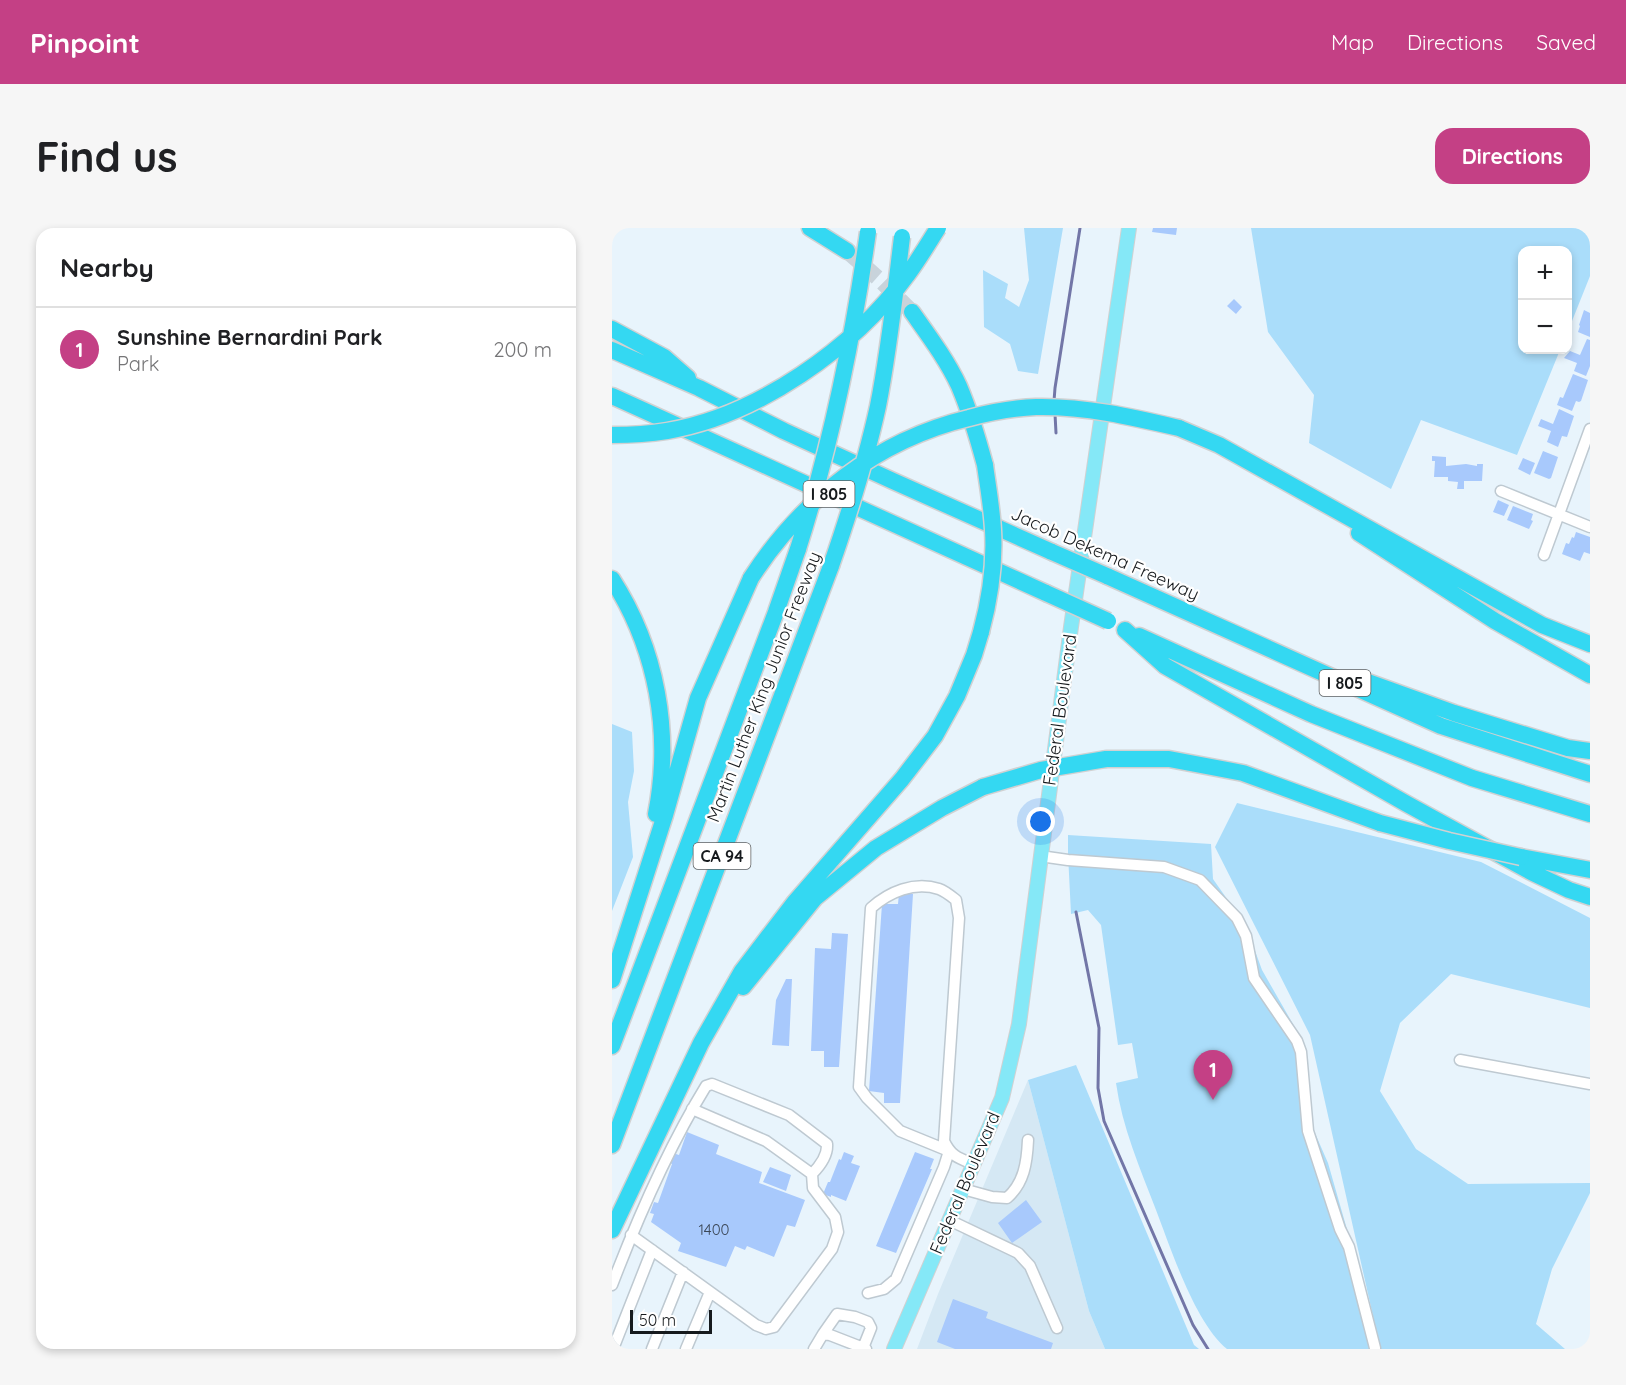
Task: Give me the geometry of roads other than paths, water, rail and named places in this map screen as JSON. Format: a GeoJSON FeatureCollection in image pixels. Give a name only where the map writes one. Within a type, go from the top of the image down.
{"type":"FeatureCollection","features":[{"type":"Feature","properties":{"kind":"highway"},"geometry":{"type":"LineString","coordinates":[[810,228],[847,251]]}},
{"type":"Feature","properties":{"kind":"highway"},"geometry":{"type":"LineString","coordinates":[[612,435],[667,431],[696,424],[748,405],[775,391],[848,339],[907,276],[938,228]]}},
{"type":"Feature","properties":{"kind":"highway","name":"Martin Luther King Junior Freeway"},"geometry":{"type":"LineString","coordinates":[[612,1046],[798,549],[839,395],[857,309],[869,230]]}},
{"type":"Feature","properties":{"kind":"highway","name":"Martin Luther King Junior Freeway"},"geometry":{"type":"LineString","coordinates":[[612,1145],[831,566],[857,489],[878,407],[903,233]]}},
{"type":"Feature","properties":{"kind":"highway"},"geometry":{"type":"LineString","coordinates":[[612,1230],[701,1043],[731,988],[756,951],[823,868],[902,779],[935,736],[971,665],[981,632],[993,561],[994,531],[985,465],[958,385],[944,359],[912,312]]}},
{"type":"Feature","properties":{"kind":"highway"},"geometry":{"type":"LineString","coordinates":[[612,329],[664,357],[699,388]]}},
{"type":"Feature","properties":{"kind":"highway","name":"Jacob Dekema Freeway"},"geometry":{"type":"LineString","coordinates":[[612,350],[699,388],[784,431],[1441,726],[1590,774]]}},
{"type":"Feature","properties":{"kind":"highway","name":"I 805"},"geometry":{"type":"LineString","coordinates":[[612,396],[1311,714],[1472,778],[1590,814]]}},
{"type":"Feature","properties":{"kind":"highway"},"geometry":{"type":"LineString","coordinates":[[612,980],[665,815],[698,698],[751,578],[779,538],[814,501],[836,482],[890,448],[945,423],[1012,409],[1062,408],[1122,415],[1179,428],[1219,445],[1542,625],[1590,644]]}},
{"type":"Feature","properties":{"kind":"highway"},"geometry":{"type":"LineString","coordinates":[[1250,463],[1475,609],[1534,645],[1590,675]]}},
{"type":"Feature","properties":{"kind":"highway"},"geometry":{"type":"LineString","coordinates":[[612,579],[636,624],[645,648],[658,697],[662,724],[663,759],[658,803],[630,925]]}},
{"type":"Feature","properties":{"kind":"highway"},"geometry":{"type":"LineString","coordinates":[[1125,630],[1165,666],[1407,804],[1523,867],[1569,890],[1590,897]]}},
{"type":"Feature","properties":{"kind":"highway"},"geometry":{"type":"LineString","coordinates":[[1251,641],[1454,712],[1568,748],[1590,750]]}},
{"type":"Feature","properties":{"kind":"highway"},"geometry":{"type":"LineString","coordinates":[[701,1043],[739,991],[815,898],[876,848],[942,808],[983,788],[1041,770],[1106,759],[1169,759],[1243,773],[1380,823],[1449,841],[1590,870]]}},
{"type":"Feature","properties":{"kind":"main road","name":"Federal Boulevard"},"geometry":{"type":"LineString","coordinates":[[895,1349],[1002,1098],[1019,1024],[1040,856],[1129,228]]}},
{"type":"Feature","properties":{"kind":"street"},"geometry":{"type":"LineString","coordinates":[[1544,555],[1590,429]]}},
{"type":"Feature","properties":{"kind":"street"},"geometry":{"type":"LineString","coordinates":[[1501,491],[1590,527]]}},
{"type":"Feature","properties":{"kind":"street"},"geometry":{"type":"LineString","coordinates":[[1040,856],[1164,867],[1200,880],[1237,918],[1246,936],[1254,978],[1297,1041],[1308,1131],[1348,1247],[1375,1348]]}},
{"type":"Feature","properties":{"kind":"street"},"geometry":{"type":"LineString","coordinates":[[868,1293],[884,1289],[896,1279],[949,1151],[944,1141],[959,918],[956,900],[939,889],[921,886],[901,889],[883,898],[871,909],[859,1087],[900,1131],[949,1151],[957,1158],[973,1164]]}},
{"type":"Feature","properties":{"kind":"street"},"geometry":{"type":"LineString","coordinates":[[1460,1060],[1590,1084]]}},
{"type":"Feature","properties":{"kind":"street"},"geometry":{"type":"LineString","coordinates":[[612,1285],[631,1235],[692,1109],[706,1086],[712,1084],[789,1115],[827,1144],[827,1152],[812,1174],[813,1188],[835,1218],[838,1233],[832,1249],[774,1327],[766,1329],[756,1325],[631,1235]]}},
{"type":"Feature","properties":{"kind":"street"},"geometry":{"type":"LineString","coordinates":[[692,1109],[766,1141],[812,1174]]}},
{"type":"Feature","properties":{"kind":"street"},"geometry":{"type":"LineString","coordinates":[[963,1189],[992,1197],[1007,1198],[1017,1190],[1027,1162],[1028,1140]]}},
{"type":"Feature","properties":{"kind":"street"},"geometry":{"type":"LineString","coordinates":[[949,1220],[1018,1253],[1030,1266],[1057,1328]]}},
{"type":"Feature","properties":{"kind":"street"},"geometry":{"type":"LineString","coordinates":[[613,1349],[652,1250]]}},
{"type":"Feature","properties":{"kind":"street"},"geometry":{"type":"LineString","coordinates":[[652,1349],[683,1272]]}},
{"type":"Feature","properties":{"kind":"street"},"geometry":{"type":"LineString","coordinates":[[686,1349],[710,1292]]}},
{"type":"Feature","properties":{"kind":"street"},"geometry":{"type":"LineString","coordinates":[[814,1349],[837,1314],[868,1322],[871,1328],[864,1348],[824,1334]]}},
{"type":"Feature","properties":{"kind":"waterway"},"geometry":{"type":"LineString","coordinates":[[1054,401],[1080,228]]}},
{"type":"Feature","properties":{"kind":"waterway"},"geometry":{"type":"LineString","coordinates":[[1055,414],[1056,433]]}},
{"type":"Feature","properties":{"kind":"waterway"},"geometry":{"type":"LineString","coordinates":[[1076,912],[1099,1028],[1098,1088],[1104,1121],[1193,1325],[1208,1349]]}},
{"type":"Feature","properties":{"kind":"tunnel"},"geometry":{"type":"LineString","coordinates":[[847,251],[912,312]]}},
{"type":"Feature","properties":{"kind":"place","name":"Sunshine Bernardini Park"},"geometry":{"type":"Point","coordinates":[1213,1100]}}]}
